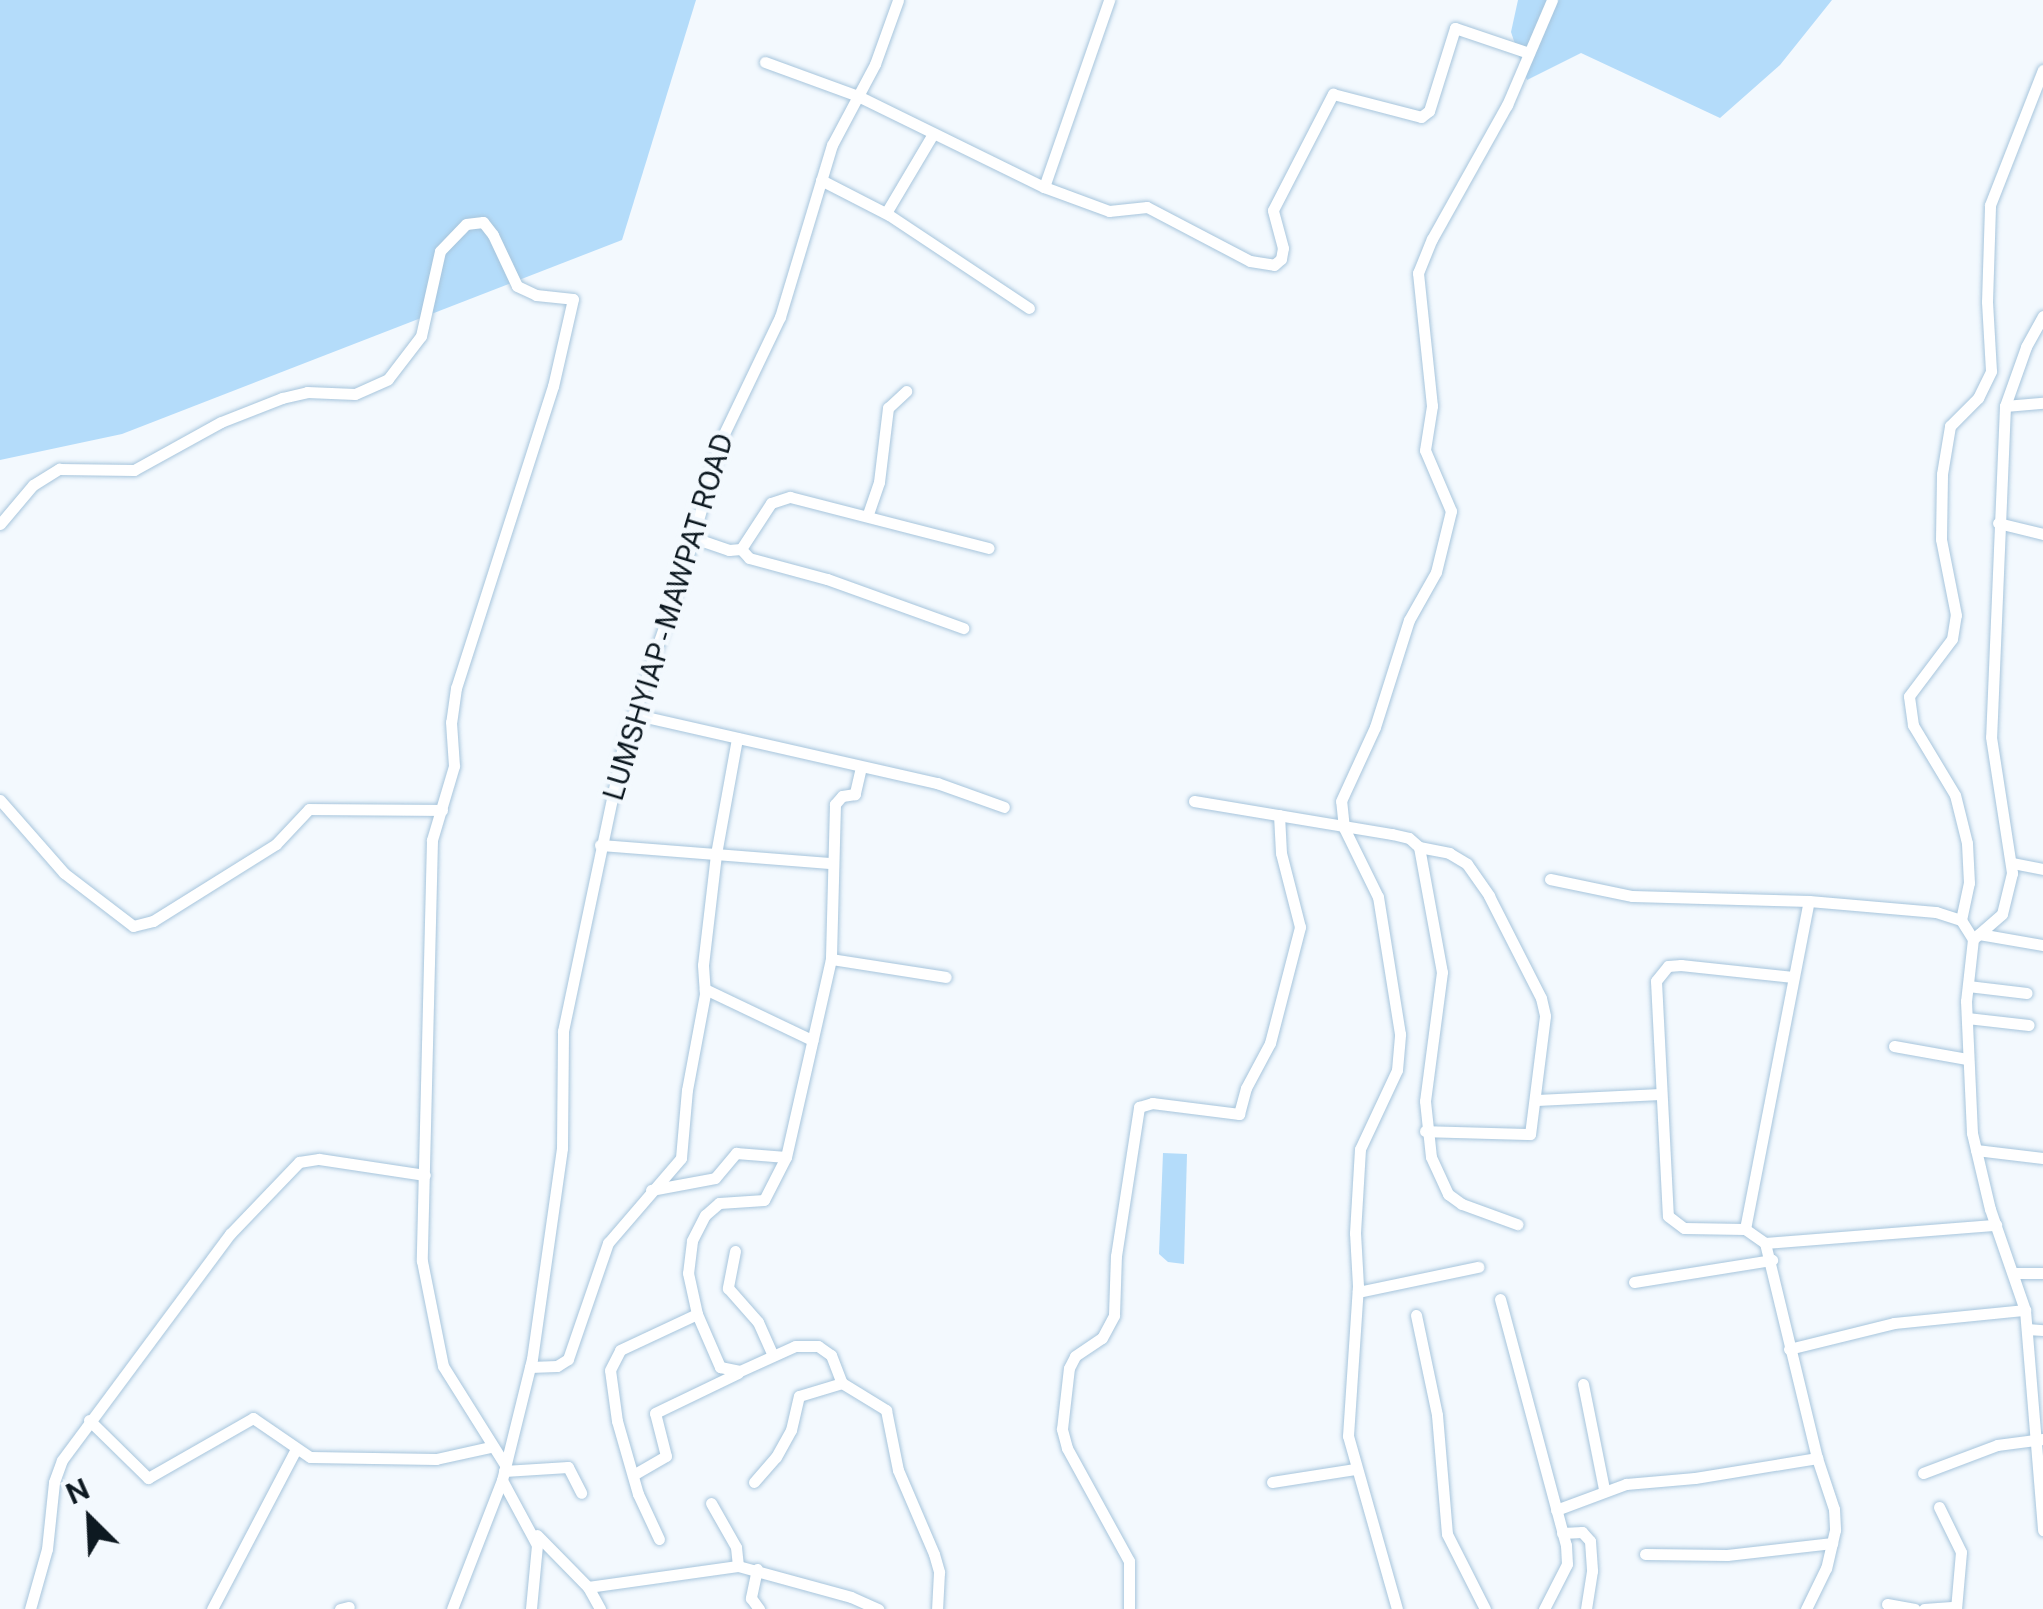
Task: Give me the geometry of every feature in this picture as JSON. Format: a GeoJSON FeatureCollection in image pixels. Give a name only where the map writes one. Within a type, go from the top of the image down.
{"type":"FeatureCollection","features":[{"type":"Feature","properties":{"kind":"street","name":"LUMSHYIAP - MAWPAT ROAD"},"geometry":{"type":"LineString","coordinates":[[452,1609],[503,1472],[530,1367],[562,1148],[562,1031],[600,845],[632,714],[694,538],[721,440],[780,317],[837,132],[885,42],[898,0]]}},
{"type":"Feature","properties":{"kind":"street"},"geometry":{"type":"LineString","coordinates":[[1044,188],[1109,0]]}},
{"type":"Feature","properties":{"kind":"street"},"geometry":{"type":"LineString","coordinates":[[1397,1609],[1348,1436],[1358,1292],[1355,1233],[1360,1149],[1397,1070],[1400,1034],[1378,897],[1344,828],[1341,801],[1375,727],[1409,620],[1436,572],[1451,511],[1425,450],[1432,406],[1418,274],[1432,239],[1475,169],[1552,0]]}},
{"type":"Feature","properties":{"kind":"street"},"geometry":{"type":"LineString","coordinates":[[765,62],[858,96],[1044,188],[1108,212],[1147,207],[1250,261],[1274,265],[1281,260],[1282,248],[1273,210],[1333,94],[1421,116],[1429,111],[1456,28],[1529,53]]}},
{"type":"Feature","properties":{"kind":"street"},"geometry":{"type":"LineString","coordinates":[[1960,920],[1969,883],[1967,843],[1955,795],[1913,725],[1910,696],[1952,639],[1956,615],[1939,515],[1942,474],[1950,426],[1978,398],[1991,370],[1987,302],[1990,205],[2043,70]]}},
{"type":"Feature","properties":{"kind":"street"},"geometry":{"type":"LineString","coordinates":[[886,214],[933,134]]}},
{"type":"Feature","properties":{"kind":"street"},"geometry":{"type":"LineString","coordinates":[[821,180],[886,214],[1029,308]]}},
{"type":"Feature","properties":{"kind":"street"},"geometry":{"type":"LineString","coordinates":[[0,524],[33,485],[59,469],[134,470],[221,422],[265,404],[307,392],[355,394],[388,379],[421,336],[440,251],[466,224],[483,222],[517,286],[536,295],[569,297],[574,306],[478,628],[456,688],[451,722],[454,766],[432,840],[422,1261],[442,1366],[534,1532],[537,1546],[532,1609]]}},
{"type":"Feature","properties":{"kind":"street"},"geometry":{"type":"LineString","coordinates":[[2043,316],[2026,346],[2004,406],[1992,760],[2012,864],[2005,908],[1976,936],[1967,1018],[1976,1150],[2025,1310],[2043,1530]]}},
{"type":"Feature","properties":{"kind":"street"},"geometry":{"type":"LineString","coordinates":[[868,514],[880,482],[888,408],[906,391]]}},
{"type":"Feature","properties":{"kind":"street"},"geometry":{"type":"LineString","coordinates":[[2004,406],[2043,403]]}},
{"type":"Feature","properties":{"kind":"street"},"geometry":{"type":"LineString","coordinates":[[741,549],[763,511],[782,498],[868,514],[989,548]]}},
{"type":"Feature","properties":{"kind":"street"},"geometry":{"type":"LineString","coordinates":[[1998,523],[2043,534]]}},
{"type":"Feature","properties":{"kind":"street"},"geometry":{"type":"LineString","coordinates":[[694,538],[729,550],[741,549],[750,558],[827,580],[962,628]]}},
{"type":"Feature","properties":{"kind":"street"},"geometry":{"type":"LineString","coordinates":[[632,714],[937,783],[1004,806]]}},
{"type":"Feature","properties":{"kind":"street"},"geometry":{"type":"LineString","coordinates":[[530,1367],[557,1366],[568,1359],[608,1243],[680,1158],[686,1090],[705,990],[716,854],[737,738]]}},
{"type":"Feature","properties":{"kind":"street"},"geometry":{"type":"LineString","coordinates":[[740,1371],[730,1372],[712,1357],[696,1314],[688,1256],[705,1215],[719,1203],[764,1200],[786,1157],[831,959],[830,863],[835,804],[842,796],[854,794],[861,767]]}},
{"type":"Feature","properties":{"kind":"street"},"geometry":{"type":"LineString","coordinates":[[0,800],[64,873],[133,926],[153,921],[276,844],[309,809],[442,810]]}},
{"type":"Feature","properties":{"kind":"street"},"geometry":{"type":"LineString","coordinates":[[1194,801],[1409,838],[1419,847],[1449,853],[1467,864],[1489,896],[1541,998],[1545,1016],[1534,1130],[1522,1136],[1425,1131]]}},
{"type":"Feature","properties":{"kind":"street"},"geometry":{"type":"LineString","coordinates":[[1129,1609],[1129,1561],[1067,1448],[1062,1428],[1069,1368],[1075,1356],[1102,1338],[1114,1315],[1116,1256],[1138,1107],[1152,1103],[1239,1114],[1246,1088],[1270,1044],[1300,927],[1281,853],[1280,815]]}},
{"type":"Feature","properties":{"kind":"street"},"geometry":{"type":"LineString","coordinates":[[600,845],[830,863]]}},
{"type":"Feature","properties":{"kind":"street"},"geometry":{"type":"LineString","coordinates":[[1419,847],[1442,972],[1425,1131],[1431,1158],[1448,1194],[1462,1204],[1517,1224]]}},
{"type":"Feature","properties":{"kind":"street"},"geometry":{"type":"LineString","coordinates":[[2012,864],[2043,868]]}},
{"type":"Feature","properties":{"kind":"street"},"geometry":{"type":"LineString","coordinates":[[1550,880],[1632,896],[1809,901],[1936,912],[1960,920],[1976,936],[2043,946]]}},
{"type":"Feature","properties":{"kind":"street"},"geometry":{"type":"LineString","coordinates":[[1745,1229],[1809,901]]}},
{"type":"Feature","properties":{"kind":"street"},"geometry":{"type":"LineString","coordinates":[[831,959],[946,977]]}},
{"type":"Feature","properties":{"kind":"street"},"geometry":{"type":"LineString","coordinates":[[1792,977],[1681,965],[1660,972],[1656,980],[1668,1216],[1684,1228],[1745,1229],[1765,1243],[1817,1458],[1834,1509],[1832,1543],[1806,1609]]}},
{"type":"Feature","properties":{"kind":"street"},"geometry":{"type":"LineString","coordinates":[[1968,986],[2027,993]]}},
{"type":"Feature","properties":{"kind":"street"},"geometry":{"type":"LineString","coordinates":[[705,990],[812,1040]]}},
{"type":"Feature","properties":{"kind":"street"},"geometry":{"type":"LineString","coordinates":[[1967,1018],[2029,1025]]}},
{"type":"Feature","properties":{"kind":"street"},"geometry":{"type":"LineString","coordinates":[[1894,1046],[1967,1059]]}},
{"type":"Feature","properties":{"kind":"street"},"geometry":{"type":"LineString","coordinates":[[1537,1100],[1660,1094]]}},
{"type":"Feature","properties":{"kind":"street"},"geometry":{"type":"LineString","coordinates":[[1976,1150],[2043,1158]]}},
{"type":"Feature","properties":{"kind":"street"},"geometry":{"type":"LineString","coordinates":[[651,1190],[715,1178],[736,1153],[786,1157]]}},
{"type":"Feature","properties":{"kind":"street"},"geometry":{"type":"LineString","coordinates":[[30,1609],[47,1549],[57,1470],[89,1420],[230,1234],[299,1162],[319,1159],[424,1174]]}},
{"type":"Feature","properties":{"kind":"street"},"geometry":{"type":"LineString","coordinates":[[1765,1243],[1996,1225]]}},
{"type":"Feature","properties":{"kind":"street"},"geometry":{"type":"LineString","coordinates":[[735,1250],[728,1288],[758,1322],[773,1355]]}},
{"type":"Feature","properties":{"kind":"street"},"geometry":{"type":"LineString","coordinates":[[1634,1282],[1772,1260]]}},
{"type":"Feature","properties":{"kind":"street"},"geometry":{"type":"LineString","coordinates":[[1358,1292],[1478,1267]]}},
{"type":"Feature","properties":{"kind":"street"},"geometry":{"type":"LineString","coordinates":[[2014,1273],[2043,1273]]}},
{"type":"Feature","properties":{"kind":"street"},"geometry":{"type":"LineString","coordinates":[[1500,1299],[1567,1564],[1544,1609]]}},
{"type":"Feature","properties":{"kind":"street"},"geometry":{"type":"LineString","coordinates":[[1789,1349],[1894,1323],[2025,1310]]}},
{"type":"Feature","properties":{"kind":"street"},"geometry":{"type":"LineString","coordinates":[[659,1539],[633,1475],[611,1392],[613,1359],[630,1344],[696,1314]]}},
{"type":"Feature","properties":{"kind":"street"},"geometry":{"type":"LineString","coordinates":[[1416,1315],[1436,1415],[1447,1534],[1485,1609]]}},
{"type":"Feature","properties":{"kind":"street"},"geometry":{"type":"LineString","coordinates":[[2027,1330],[2043,1330]]}},
{"type":"Feature","properties":{"kind":"street"},"geometry":{"type":"LineString","coordinates":[[633,1475],[666,1456],[656,1412],[773,1355],[808,1344],[826,1349],[842,1383],[886,1410],[898,1470],[939,1572],[937,1609]]}},
{"type":"Feature","properties":{"kind":"street"},"geometry":{"type":"LineString","coordinates":[[754,1482],[776,1457],[792,1430],[799,1396],[842,1383]]}},
{"type":"Feature","properties":{"kind":"street"},"geometry":{"type":"LineString","coordinates":[[1583,1384],[1604,1488]]}},
{"type":"Feature","properties":{"kind":"street"},"geometry":{"type":"LineString","coordinates":[[89,1420],[148,1478],[253,1418],[295,1452],[330,1459],[436,1459],[490,1447]]}},
{"type":"Feature","properties":{"kind":"street"},"geometry":{"type":"LineString","coordinates":[[1923,1474],[1997,1446],[2038,1438]]}},
{"type":"Feature","properties":{"kind":"street"},"geometry":{"type":"LineString","coordinates":[[212,1609],[295,1452]]}},
{"type":"Feature","properties":{"kind":"street"},"geometry":{"type":"LineString","coordinates":[[1556,1510],[1604,1488],[1817,1458]]}},
{"type":"Feature","properties":{"kind":"street"},"geometry":{"type":"LineString","coordinates":[[503,1472],[568,1467],[581,1492]]}},
{"type":"Feature","properties":{"kind":"street"},"geometry":{"type":"LineString","coordinates":[[1272,1482],[1355,1468]]}},
{"type":"Feature","properties":{"kind":"street"},"geometry":{"type":"LineString","coordinates":[[712,1503],[739,1552],[738,1566]]}},
{"type":"Feature","properties":{"kind":"street"},"geometry":{"type":"LineString","coordinates":[[1924,1609],[1955,1608],[1961,1552],[1939,1507]]}},
{"type":"Feature","properties":{"kind":"street"},"geometry":{"type":"LineString","coordinates":[[534,1532],[588,1587],[600,1609]]}},
{"type":"Feature","properties":{"kind":"street"},"geometry":{"type":"LineString","coordinates":[[1562,1532],[1582,1532],[1590,1541],[1592,1571],[1586,1609]]}},
{"type":"Feature","properties":{"kind":"street"},"geometry":{"type":"LineString","coordinates":[[1645,1554],[1727,1555],[1832,1543]]}},
{"type":"Feature","properties":{"kind":"street"},"geometry":{"type":"LineString","coordinates":[[588,1587],[738,1566],[757,1568],[848,1603],[878,1609]]}},
{"type":"Feature","properties":{"kind":"street"},"geometry":{"type":"LineString","coordinates":[[757,1568],[750,1598],[759,1609]]}},
{"type":"Feature","properties":{"kind":"street"},"geometry":{"type":"LineString","coordinates":[[1887,1604],[1915,1609]]}},
{"type":"Feature","properties":{"kind":"shaded area"},"geometry":{"type":"Polygon","coordinates":[[[0,0],[696,0],[622,240],[122,434],[0,460],[0,0]]]}},
{"type":"Feature","properties":{"kind":"shaded area"},"geometry":{"type":"Polygon","coordinates":[[[1518,0],[1832,0],[1780,65],[1720,118],[1581,53],[1527,80],[1511,32],[1518,0]]]}},
{"type":"Feature","properties":{"kind":"shaded area"},"geometry":{"type":"Polygon","coordinates":[[[1163,1153],[1187,1154],[1184,1264],[1168,1262],[1159,1254],[1163,1153]]]}}]}
